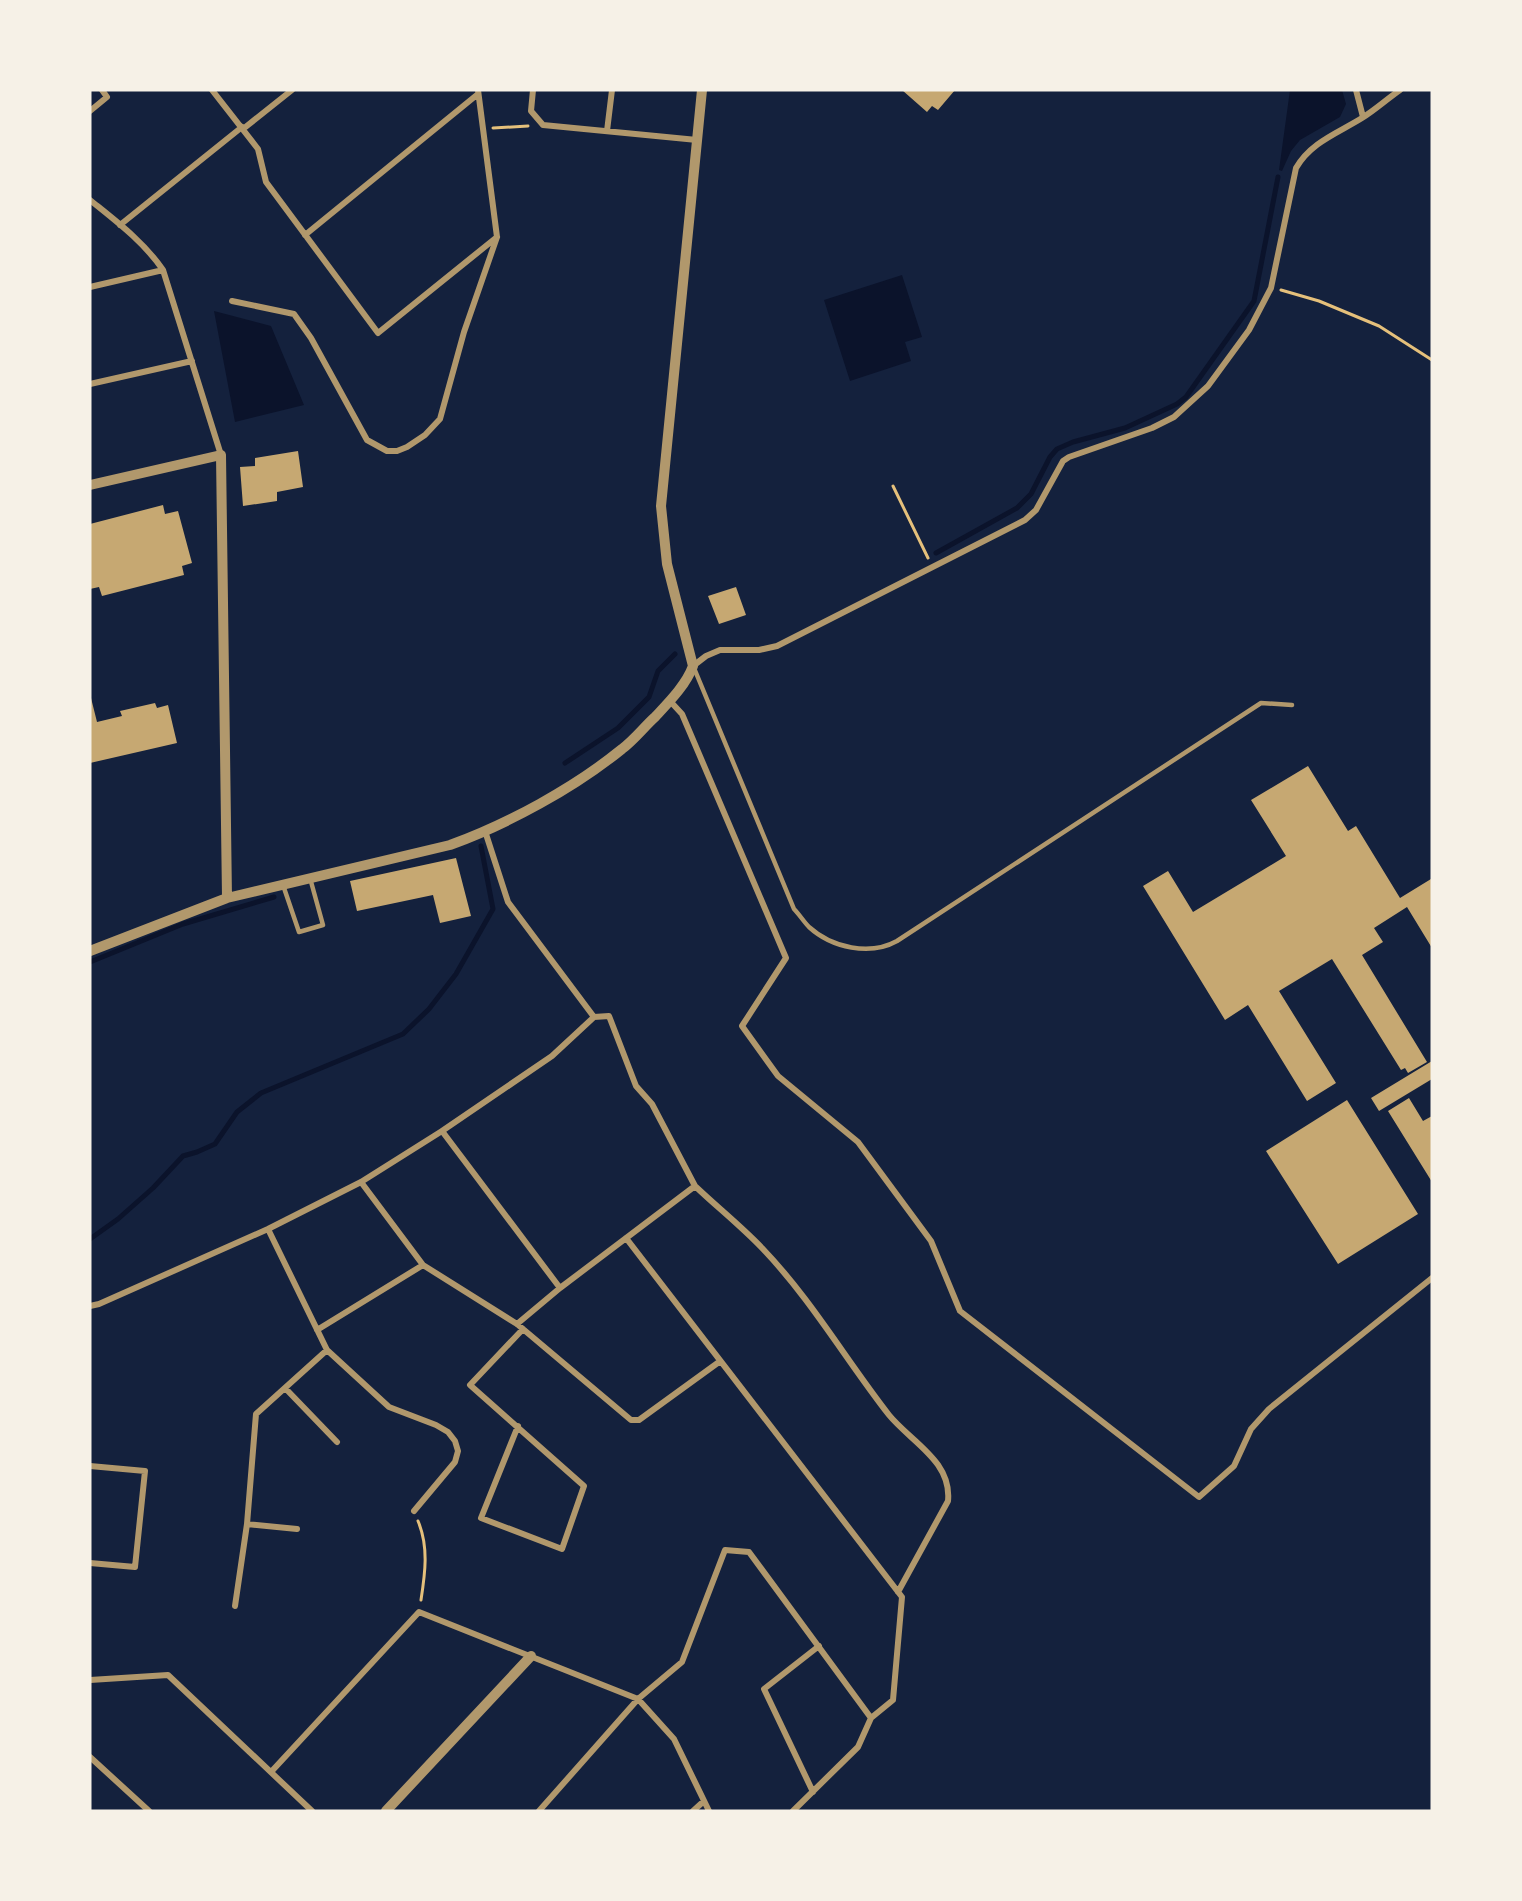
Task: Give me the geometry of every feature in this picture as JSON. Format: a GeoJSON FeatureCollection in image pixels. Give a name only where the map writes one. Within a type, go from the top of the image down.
{"type":"FeatureCollection","features":[{"type":"Feature","properties":{"kind":"street"},"geometry":{"type":"LineString","coordinates":[[90,111],[107,97],[102,90]]}},
{"type":"Feature","properties":{"kind":"street"},"geometry":{"type":"LineString","coordinates":[[212,90],[258,149],[266,182],[378,333],[497,237]]}},
{"type":"Feature","properties":{"kind":"street"},"geometry":{"type":"LineString","coordinates":[[120,225],[292,90]]}},
{"type":"Feature","properties":{"kind":"street"},"geometry":{"type":"LineString","coordinates":[[533,90],[531,111],[543,125],[697,140]]}},
{"type":"Feature","properties":{"kind":"street"},"geometry":{"type":"LineString","coordinates":[[607,131],[612,90]]}},
{"type":"Feature","properties":{"kind":"street"},"geometry":{"type":"LineString","coordinates":[[693,666],[667,564],[661,506],[702,90]]}},
{"type":"Feature","properties":{"kind":"street"},"geometry":{"type":"LineString","coordinates":[[1356,90],[1363,117]]}},
{"type":"Feature","properties":{"kind":"street"},"geometry":{"type":"LineString","coordinates":[[90,951],[228,898],[450,844],[485,831],[571,786],[623,749],[670,701],[688,677],[693,666],[706,656],[720,650],[759,650],[777,646],[1025,520],[1036,510],[1063,461],[1152,428],[1174,417],[1208,386],[1249,330],[1271,288],[1296,168],[1303,156],[1313,146],[1363,117],[1400,90]]}},
{"type":"Feature","properties":{"kind":"street"},"geometry":{"type":"LineString","coordinates":[[304,235],[478,92]]}},
{"type":"Feature","properties":{"kind":"street"},"geometry":{"type":"LineString","coordinates":[[232,302],[294,314],[311,338],[367,440],[387,452],[407,447],[425,435],[440,419],[464,332],[497,237],[478,92]]}},
{"type":"Feature","properties":{"kind":"street"},"geometry":{"type":"LineString","coordinates":[[90,200],[153,256],[163,270],[221,455],[228,898]]}},
{"type":"Feature","properties":{"kind":"street"},"geometry":{"type":"LineString","coordinates":[[90,287],[163,270]]}},
{"type":"Feature","properties":{"kind":"street"},"geometry":{"type":"LineString","coordinates":[[90,384],[192,361]]}},
{"type":"Feature","properties":{"kind":"street"},"geometry":{"type":"LineString","coordinates":[[90,485],[221,455]]}},
{"type":"Feature","properties":{"kind":"street"},"geometry":{"type":"LineString","coordinates":[[670,701],[682,714],[786,958],[742,1026],[778,1077],[858,1142],[931,1241],[960,1311],[1199,1497],[1234,1466],[1251,1429],[1269,1409],[1432,1278]]}},
{"type":"Feature","properties":{"kind":"street"},"geometry":{"type":"LineString","coordinates":[[485,831],[508,902],[594,1017]]}},
{"type":"Feature","properties":{"kind":"street"},"geometry":{"type":"LineString","coordinates":[[90,1306],[268,1229],[361,1182],[442,1131],[552,1056],[594,1017],[609,1016],[636,1086],[652,1104],[695,1186],[763,1249],[816,1314],[890,1416],[939,1465],[947,1479],[948,1501],[898,1592]]}},
{"type":"Feature","properties":{"kind":"street"},"geometry":{"type":"LineString","coordinates":[[442,1131],[560,1288]]}},
{"type":"Feature","properties":{"kind":"street"},"geometry":{"type":"LineString","coordinates":[[361,1182],[423,1265],[517,1324],[631,1420],[639,1420],[719,1362]]}},
{"type":"Feature","properties":{"kind":"street"},"geometry":{"type":"LineString","coordinates":[[517,1324],[560,1288],[695,1186]]}},
{"type":"Feature","properties":{"kind":"street"},"geometry":{"type":"LineString","coordinates":[[268,1229],[327,1350],[389,1407],[436,1425],[448,1432],[455,1441],[458,1450],[455,1462],[414,1511]]}},
{"type":"Feature","properties":{"kind":"street"},"geometry":{"type":"LineString","coordinates":[[626,1238],[719,1362],[902,1597],[894,1696],[891,1703],[871,1718],[858,1747],[793,1811]]}},
{"type":"Feature","properties":{"kind":"street"},"geometry":{"type":"LineString","coordinates":[[317,1330],[423,1265]]}},
{"type":"Feature","properties":{"kind":"street"},"geometry":{"type":"LineString","coordinates":[[518,1426],[481,1518],[562,1549],[584,1486],[518,1426],[470,1385],[523,1329]]}},
{"type":"Feature","properties":{"kind":"street"},"geometry":{"type":"LineString","coordinates":[[235,1606],[247,1524],[256,1414],[327,1350]]}},
{"type":"Feature","properties":{"kind":"street"},"geometry":{"type":"LineString","coordinates":[[285,1388],[337,1442]]}},
{"type":"Feature","properties":{"kind":"street"},"geometry":{"type":"LineString","coordinates":[[90,1466],[145,1471],[135,1566],[90,1563]]}},
{"type":"Feature","properties":{"kind":"street"},"geometry":{"type":"LineString","coordinates":[[247,1524],[297,1529]]}},
{"type":"Feature","properties":{"kind":"street"},"geometry":{"type":"LineString","coordinates":[[538,1811],[638,1699],[682,1662],[725,1550],[749,1552],[871,1718]]}},
{"type":"Feature","properties":{"kind":"street"},"geometry":{"type":"LineString","coordinates":[[271,1772],[419,1612],[638,1699],[674,1738],[709,1811]]}},
{"type":"Feature","properties":{"kind":"street"},"geometry":{"type":"LineString","coordinates":[[813,1792],[764,1689],[819,1646]]}},
{"type":"Feature","properties":{"kind":"street"},"geometry":{"type":"LineString","coordinates":[[386,1811],[531,1656]]}},
{"type":"Feature","properties":{"kind":"street"},"geometry":{"type":"LineString","coordinates":[[90,1680],[168,1675],[312,1811]]}},
{"type":"Feature","properties":{"kind":"street"},"geometry":{"type":"LineString","coordinates":[[90,1757],[149,1811]]}},
{"type":"Feature","properties":{"kind":"street"},"geometry":{"type":"LineString","coordinates":[[693,1811],[704,1801]]}},
{"type":"Feature","properties":{"kind":"lane"},"geometry":{"type":"LineString","coordinates":[[693,666],[794,909],[809,927],[825,938],[860,949],[886,947],[897,941],[1261,704],[1292,705]]}},
{"type":"Feature","properties":{"kind":"lane"},"geometry":{"type":"LineString","coordinates":[[284,885],[299,932],[323,925],[310,878]]}},
{"type":"Feature","properties":{"kind":"path"},"geometry":{"type":"LineString","coordinates":[[482,128],[543,125]]}},
{"type":"Feature","properties":{"kind":"path"},"geometry":{"type":"LineString","coordinates":[[1271,288],[1319,301],[1379,326],[1432,360]]}},
{"type":"Feature","properties":{"kind":"path"},"geometry":{"type":"LineString","coordinates":[[893,486],[933,567]]}},
{"type":"Feature","properties":{"kind":"path"},"geometry":{"type":"LineString","coordinates":[[414,1511],[425,1544],[425,1573],[419,1612]]}},
{"type":"Feature","properties":{"kind":"water"},"geometry":{"type":"Polygon","coordinates":[[[1290,90],[1342,90],[1346,104],[1340,117],[1300,140],[1291,151],[1282,171],[1279,170],[1290,90]]]}},
{"type":"Feature","properties":{"kind":"water"},"geometry":{"type":"Polygon","coordinates":[[[902,275],[922,337],[905,342],[911,361],[850,381],[824,300],[902,275]]]}},
{"type":"Feature","properties":{"kind":"water"},"geometry":{"type":"Polygon","coordinates":[[[214,311],[271,326],[304,405],[235,422],[214,311]]]}},
{"type":"Feature","properties":{"kind":"building"},"geometry":{"type":"Polygon","coordinates":[[[902,90],[955,90],[938,110],[932,106],[927,112],[902,90]]]}},
{"type":"Feature","properties":{"kind":"building"},"geometry":{"type":"Polygon","coordinates":[[[298,451],[303,487],[277,492],[277,501],[243,506],[240,467],[255,466],[255,458],[298,451]]]}},
{"type":"Feature","properties":{"kind":"building"},"geometry":{"type":"Polygon","coordinates":[[[163,505],[165,514],[178,511],[192,563],[182,566],[184,575],[102,596],[99,587],[90,589],[90,524],[163,505]]]}},
{"type":"Feature","properties":{"kind":"building"},"geometry":{"type":"Polygon","coordinates":[[[736,587],[746,615],[719,624],[708,596],[736,587]]]}},
{"type":"Feature","properties":{"kind":"building"},"geometry":{"type":"Polygon","coordinates":[[[91,698],[97,722],[122,716],[120,711],[155,703],[157,708],[168,705],[177,743],[90,763],[91,698]]]}},
{"type":"Feature","properties":{"kind":"building"},"geometry":{"type":"Polygon","coordinates":[[[1308,766],[1348,831],[1356,826],[1400,898],[1431,879],[1432,948],[1407,907],[1374,928],[1383,942],[1362,955],[1427,1062],[1408,1073],[1405,1068],[1401,1070],[1332,959],[1279,991],[1336,1083],[1307,1101],[1248,1005],[1225,1020],[1143,886],[1168,871],[1193,912],[1286,856],[1251,800],[1308,766]]]}},
{"type":"Feature","properties":{"kind":"building"},"geometry":{"type":"Polygon","coordinates":[[[456,858],[471,916],[440,923],[433,895],[357,911],[350,881],[456,858]]]}},
{"type":"Feature","properties":{"kind":"building"},"geometry":{"type":"Polygon","coordinates":[[[1432,1061],[1432,1079],[1379,1111],[1371,1098],[1432,1061]]]}},
{"type":"Feature","properties":{"kind":"building"},"geometry":{"type":"Polygon","coordinates":[[[1409,1098],[1423,1121],[1432,1116],[1432,1182],[1388,1111],[1409,1098]]]}},
{"type":"Feature","properties":{"kind":"building"},"geometry":{"type":"Polygon","coordinates":[[[1347,1100],[1418,1214],[1338,1264],[1266,1151],[1347,1100]]]}},
{"type":"Feature","properties":{"kind":"waterway"},"geometry":{"type":"LineString","coordinates":[[936,553],[1017,508],[1031,494],[1050,457],[1057,449],[1073,442],[1125,428],[1177,404],[1186,397],[1254,301],[1278,177]]}},
{"type":"Feature","properties":{"kind":"waterway"},"geometry":{"type":"LineString","coordinates":[[565,763],[618,728],[649,697],[658,671],[675,654]]}},
{"type":"Feature","properties":{"kind":"waterway"},"geometry":{"type":"LineString","coordinates":[[90,1239],[118,1219],[153,1188],[183,1156],[215,1144],[237,1112],[261,1093],[403,1034],[429,1009],[456,974],[493,909],[481,846]]}},
{"type":"Feature","properties":{"kind":"waterway"},"geometry":{"type":"LineString","coordinates":[[90,962],[183,924],[274,897]]}}]}
